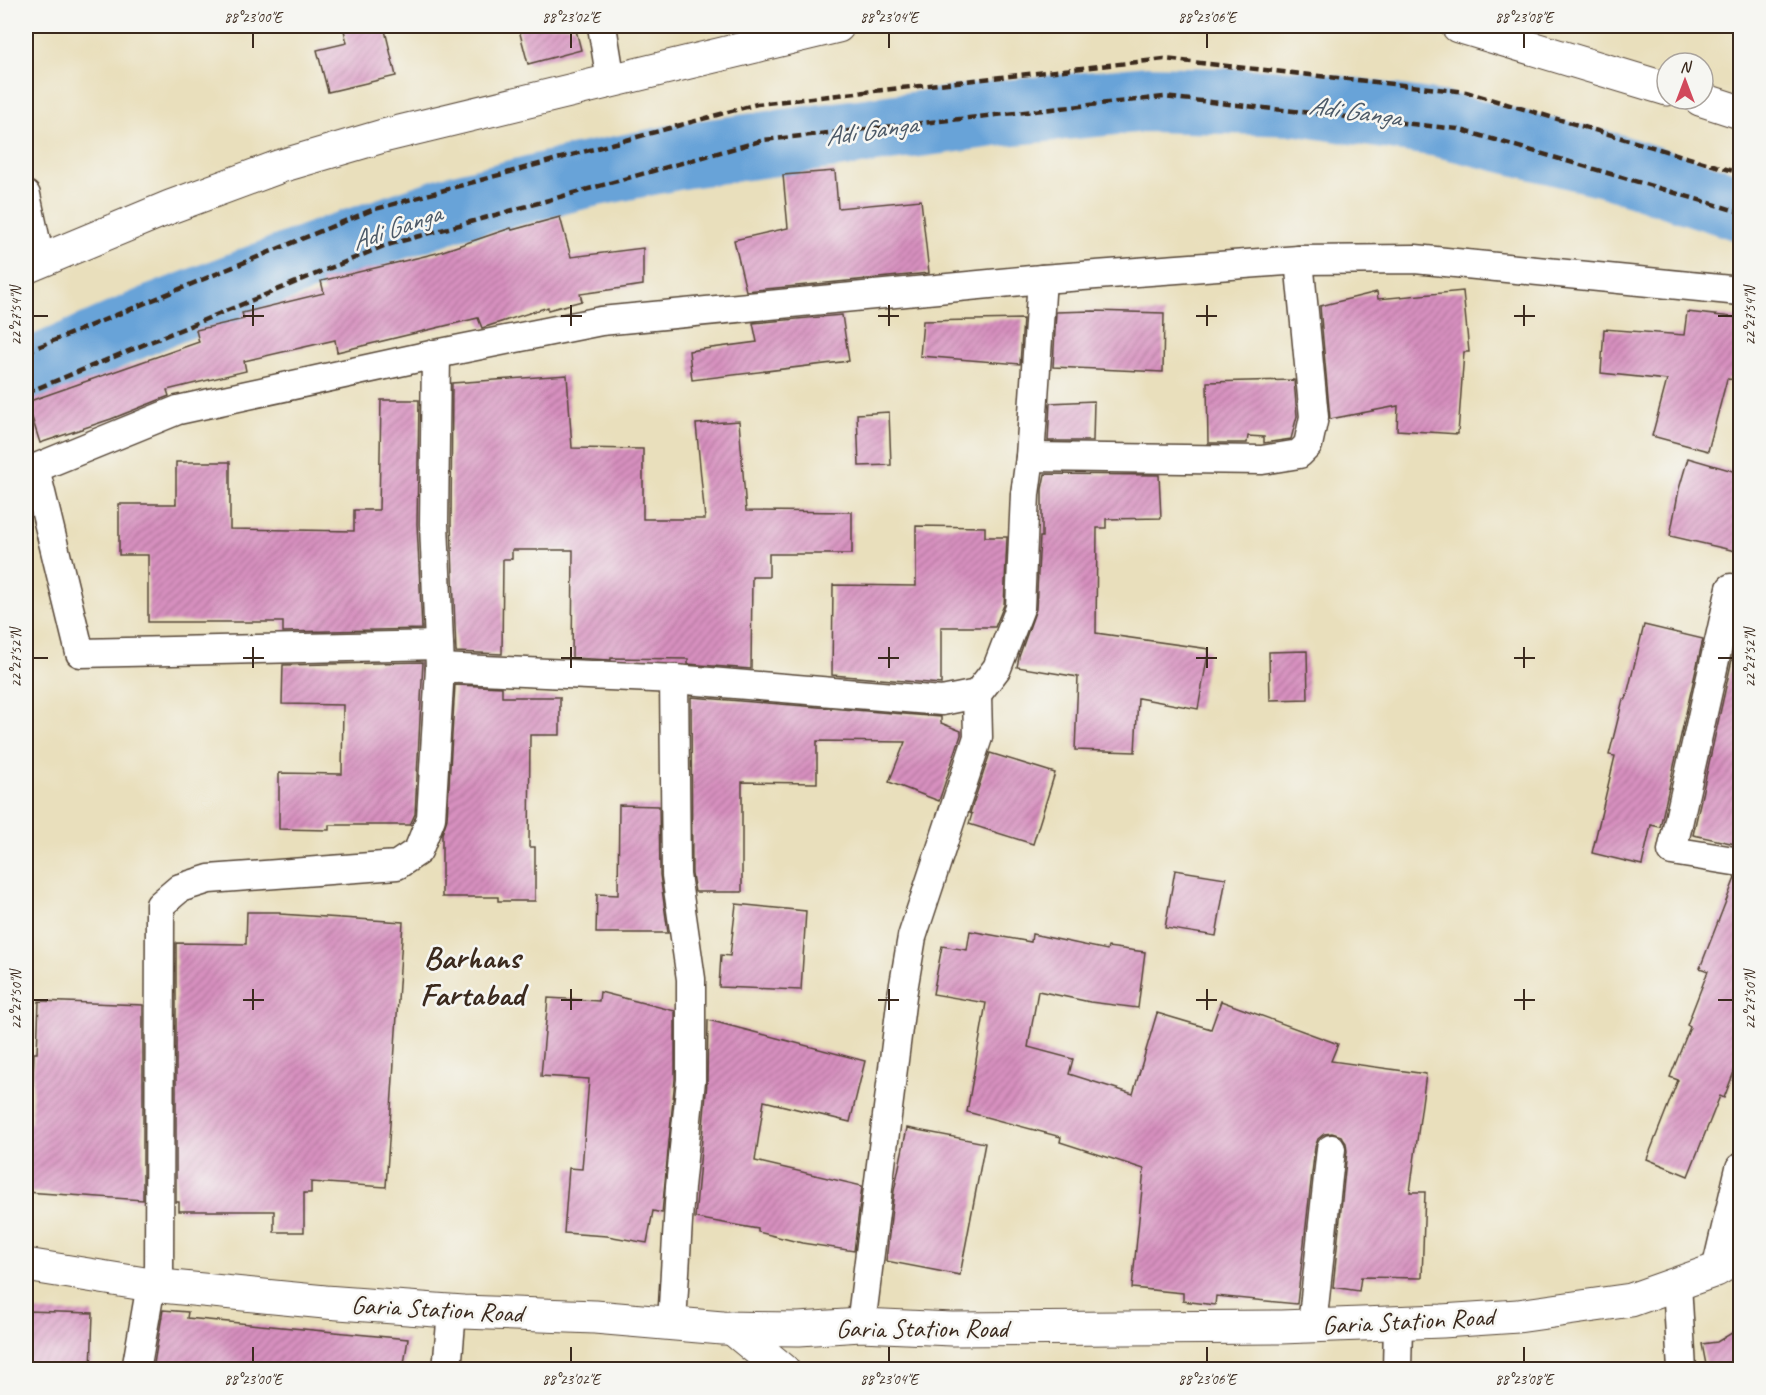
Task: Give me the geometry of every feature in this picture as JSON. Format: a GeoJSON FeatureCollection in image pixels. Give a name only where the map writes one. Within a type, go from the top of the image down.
{"type":"FeatureCollection","features":[{"type":"Feature","properties":{"kind":"main road"},"geometry":{"type":"LineString","coordinates":[[33,264],[170,207],[281,166],[383,136],[611,81],[654,68],[838,26]]}},
{"type":"Feature","properties":{"kind":"main road"},"geometry":{"type":"LineString","coordinates":[[1458,26],[1655,85]]}},
{"type":"Feature","properties":{"kind":"main road"},"geometry":{"type":"LineString","coordinates":[[1715,104],[1740,112]]}},
{"type":"Feature","properties":{"kind":"main road","name":"Garia Station Road"},"geometry":{"type":"LineString","coordinates":[[26,1265],[155,1286],[452,1311],[595,1317],[732,1328],[799,1329],[861,1324],[952,1329],[1312,1326],[1518,1316],[1631,1300],[1728,1263]]}},
{"type":"Feature","properties":{"kind":"main road"},"geometry":{"type":"LineString","coordinates":[[732,1328],[783,1370]]}},
{"type":"Feature","properties":{"kind":"street"},"geometry":{"type":"LineString","coordinates":[[602,26],[611,81]]}},
{"type":"Feature","properties":{"kind":"street"},"geometry":{"type":"LineString","coordinates":[[26,195],[33,264]]}},
{"type":"Feature","properties":{"kind":"street"},"geometry":{"type":"LineString","coordinates":[[977,694],[942,700],[674,679],[440,657],[80,653],[30,470],[178,410],[436,354],[602,321],[1042,279],[1299,260],[1415,259],[1740,291]]}},
{"type":"Feature","properties":{"kind":"street"},"geometry":{"type":"LineString","coordinates":[[1030,457],[1262,460],[1299,454],[1308,445],[1314,417],[1299,260]]}},
{"type":"Feature","properties":{"kind":"street"},"geometry":{"type":"LineString","coordinates":[[861,1324],[902,996],[912,938],[978,737],[977,694],[997,668],[1020,608],[1025,494],[1030,457],[1042,279]]}},
{"type":"Feature","properties":{"kind":"street"},"geometry":{"type":"LineString","coordinates":[[136,1370],[155,1286],[160,905],[180,888],[209,879],[397,865],[418,851],[431,818],[440,657],[434,525],[436,354]]}},
{"type":"Feature","properties":{"kind":"street"},"geometry":{"type":"LineString","coordinates":[[1731,588],[1672,851],[1740,862]]}},
{"type":"Feature","properties":{"kind":"street"},"geometry":{"type":"LineString","coordinates":[[672,1323],[680,1187],[691,1080],[691,979],[676,875],[674,679]]}},
{"type":"Feature","properties":{"kind":"street"},"geometry":{"type":"LineString","coordinates":[[1312,1326],[1331,1149]]}},
{"type":"Feature","properties":{"kind":"street"},"geometry":{"type":"LineString","coordinates":[[1728,1263],[1740,1168]]}},
{"type":"Feature","properties":{"kind":"street"},"geometry":{"type":"LineString","coordinates":[[1677,1284],[1682,1370]]}},
{"type":"Feature","properties":{"kind":"street"},"geometry":{"type":"LineString","coordinates":[[447,1370],[452,1311]]}},
{"type":"Feature","properties":{"kind":"street"},"geometry":{"type":"LineString","coordinates":[[1397,1370],[1398,1323]]}},
{"type":"Feature","properties":{"kind":"building"},"geometry":{"type":"Polygon","coordinates":[[[343,26],[384,26],[396,76],[328,92],[317,50],[347,43],[343,26]]]}},
{"type":"Feature","properties":{"kind":"building"},"geometry":{"type":"Polygon","coordinates":[[[518,26],[575,26],[581,50],[528,64],[518,26]]]}},
{"type":"Feature","properties":{"kind":"building"},"geometry":{"type":"Polygon","coordinates":[[[835,171],[838,208],[921,200],[929,273],[746,291],[734,240],[788,228],[783,175],[835,171]]]}},
{"type":"Feature","properties":{"kind":"building"},"geometry":{"type":"Polygon","coordinates":[[[560,217],[571,257],[643,248],[643,285],[580,294],[582,301],[548,310],[548,307],[482,328],[478,318],[337,352],[335,340],[244,361],[246,371],[167,390],[169,396],[40,443],[27,402],[199,342],[196,330],[244,319],[242,313],[324,293],[321,281],[437,253],[511,228],[512,230],[560,217]]]}},
{"type":"Feature","properties":{"kind":"building"},"geometry":{"type":"Polygon","coordinates":[[[1463,291],[1469,352],[1464,352],[1458,434],[1397,430],[1398,406],[1330,419],[1320,306],[1377,292],[1378,299],[1463,291]]]}},
{"type":"Feature","properties":{"kind":"building"},"geometry":{"type":"Polygon","coordinates":[[[1056,312],[1164,313],[1163,372],[1053,367],[1056,312]]]}},
{"type":"Feature","properties":{"kind":"building"},"geometry":{"type":"Polygon","coordinates":[[[1687,312],[1740,318],[1740,380],[1727,379],[1708,451],[1652,436],[1667,380],[1601,373],[1604,329],[1684,335],[1687,312]]]}},
{"type":"Feature","properties":{"kind":"building"},"geometry":{"type":"Polygon","coordinates":[[[842,315],[849,361],[692,380],[689,351],[757,342],[753,323],[842,315]]]}},
{"type":"Feature","properties":{"kind":"building"},"geometry":{"type":"Polygon","coordinates":[[[1023,319],[1020,364],[920,356],[923,321],[1023,319]]]}},
{"type":"Feature","properties":{"kind":"building"},"geometry":{"type":"Polygon","coordinates":[[[567,375],[572,448],[643,449],[643,519],[705,519],[696,424],[739,421],[746,511],[852,512],[852,554],[769,554],[769,577],[752,577],[751,669],[688,664],[688,659],[572,658],[573,550],[512,550],[512,559],[503,559],[502,654],[456,652],[451,524],[452,383],[567,375]]]}},
{"type":"Feature","properties":{"kind":"building"},"geometry":{"type":"Polygon","coordinates":[[[1294,380],[1297,416],[1291,439],[1264,443],[1264,437],[1248,436],[1247,443],[1208,443],[1207,382],[1294,380]]]}},
{"type":"Feature","properties":{"kind":"building"},"geometry":{"type":"Polygon","coordinates":[[[381,400],[419,400],[417,524],[422,629],[283,632],[283,622],[148,622],[148,555],[119,555],[119,504],[176,504],[176,462],[230,462],[230,529],[354,531],[354,510],[379,510],[381,400]]]}},
{"type":"Feature","properties":{"kind":"building"},"geometry":{"type":"Polygon","coordinates":[[[1094,401],[1093,441],[1048,441],[1050,403],[1094,401]]]}},
{"type":"Feature","properties":{"kind":"building"},"geometry":{"type":"Polygon","coordinates":[[[889,412],[891,465],[859,466],[857,414],[889,412]]]}},
{"type":"Feature","properties":{"kind":"building"},"geometry":{"type":"Polygon","coordinates":[[[1688,458],[1740,473],[1740,552],[1670,536],[1688,458]]]}},
{"type":"Feature","properties":{"kind":"building"},"geometry":{"type":"Polygon","coordinates":[[[1045,474],[1159,475],[1161,518],[1106,519],[1106,528],[1097,528],[1096,633],[1209,649],[1198,709],[1138,698],[1135,752],[1075,750],[1078,677],[1017,667],[1036,609],[1040,537],[1042,537],[1042,489],[1045,474]]]}},
{"type":"Feature","properties":{"kind":"building"},"geometry":{"type":"Polygon","coordinates":[[[916,526],[985,527],[985,537],[1007,537],[1004,605],[995,627],[941,627],[941,684],[832,675],[833,585],[916,586],[916,526]]]}},
{"type":"Feature","properties":{"kind":"building"},"geometry":{"type":"Polygon","coordinates":[[[1644,625],[1703,639],[1660,827],[1651,825],[1642,865],[1592,853],[1615,756],[1609,755],[1623,699],[1626,699],[1644,625]]]}},
{"type":"Feature","properties":{"kind":"building"},"geometry":{"type":"Polygon","coordinates":[[[1735,646],[1740,648],[1740,845],[1693,835],[1735,646]]]}},
{"type":"Feature","properties":{"kind":"building"},"geometry":{"type":"Polygon","coordinates":[[[1307,651],[1308,699],[1270,700],[1269,652],[1307,651]]]}},
{"type":"Feature","properties":{"kind":"building"},"geometry":{"type":"Polygon","coordinates":[[[423,662],[415,814],[410,825],[329,825],[329,830],[279,829],[279,773],[342,774],[343,705],[282,704],[283,665],[423,662]]]}},
{"type":"Feature","properties":{"kind":"building"},"geometry":{"type":"Polygon","coordinates":[[[455,685],[502,687],[502,697],[560,697],[560,735],[530,735],[529,847],[535,847],[535,901],[498,901],[498,897],[442,897],[442,834],[447,819],[455,685]]]}},
{"type":"Feature","properties":{"kind":"building"},"geometry":{"type":"Polygon","coordinates":[[[691,697],[941,717],[941,723],[961,731],[961,735],[939,801],[889,782],[905,742],[817,741],[817,783],[742,782],[742,892],[695,892],[692,874],[691,697]]]}},
{"type":"Feature","properties":{"kind":"building"},"geometry":{"type":"Polygon","coordinates":[[[990,753],[1055,773],[1033,844],[969,824],[972,814],[970,813],[990,753]]]}},
{"type":"Feature","properties":{"kind":"building"},"geometry":{"type":"Polygon","coordinates":[[[619,805],[659,806],[660,875],[668,933],[596,933],[597,894],[618,895],[619,805]]]}},
{"type":"Feature","properties":{"kind":"building"},"geometry":{"type":"Polygon","coordinates":[[[1175,870],[1226,878],[1216,936],[1165,928],[1175,870]]]}},
{"type":"Feature","properties":{"kind":"building"},"geometry":{"type":"Polygon","coordinates":[[[1735,878],[1740,878],[1740,1056],[1724,1098],[1720,1096],[1688,1176],[1647,1159],[1678,1080],[1670,1077],[1690,1027],[1687,1025],[1708,971],[1700,968],[1735,878]]]}},
{"type":"Feature","properties":{"kind":"building"},"geometry":{"type":"Polygon","coordinates":[[[736,904],[806,911],[801,990],[719,987],[721,955],[730,956],[736,904]]]}},
{"type":"Feature","properties":{"kind":"building"},"geometry":{"type":"Polygon","coordinates":[[[247,912],[280,912],[280,914],[403,922],[386,1187],[311,1182],[311,1193],[304,1193],[304,1232],[274,1232],[274,1211],[179,1211],[179,1202],[176,1202],[176,943],[246,944],[247,912]]]}},
{"type":"Feature","properties":{"kind":"building"},"geometry":{"type":"Polygon","coordinates":[[[970,931],[1031,942],[1032,934],[1107,950],[1108,947],[1145,952],[1138,1008],[1090,1002],[1038,991],[1028,1047],[1073,1059],[1069,1074],[1133,1094],[1157,1013],[1211,1029],[1221,1001],[1338,1044],[1331,1061],[1426,1074],[1410,1192],[1425,1192],[1422,1278],[1361,1277],[1359,1291],[1333,1287],[1347,1151],[1346,1143],[1341,1136],[1332,1133],[1324,1134],[1318,1139],[1315,1147],[1297,1304],[1216,1296],[1215,1305],[1183,1301],[1183,1293],[1132,1288],[1144,1169],[1060,1142],[1061,1137],[967,1112],[986,1003],[933,994],[942,946],[967,950],[970,931]]]}},
{"type":"Feature","properties":{"kind":"building"},"geometry":{"type":"Polygon","coordinates":[[[600,992],[675,1011],[675,1079],[662,1213],[653,1211],[647,1243],[607,1236],[564,1233],[569,1168],[582,1169],[589,1079],[541,1076],[548,998],[599,1001],[600,992]]]}},
{"type":"Feature","properties":{"kind":"building"},"geometry":{"type":"Polygon","coordinates":[[[39,1001],[143,1005],[143,1200],[26,1192],[26,1123],[31,1123],[39,1001]]]}},
{"type":"Feature","properties":{"kind":"building"},"geometry":{"type":"Polygon","coordinates":[[[708,1020],[865,1061],[850,1122],[764,1101],[755,1161],[862,1186],[854,1251],[802,1243],[758,1232],[758,1229],[695,1218],[707,1082],[708,1020]]]}},
{"type":"Feature","properties":{"kind":"building"},"geometry":{"type":"Polygon","coordinates":[[[907,1128],[985,1143],[960,1275],[886,1261],[894,1191],[907,1128]]]}},
{"type":"Feature","properties":{"kind":"building"},"geometry":{"type":"Polygon","coordinates":[[[163,1310],[188,1312],[187,1318],[408,1339],[403,1370],[153,1370],[163,1310]]]}},
{"type":"Feature","properties":{"kind":"building"},"geometry":{"type":"Polygon","coordinates":[[[26,1311],[93,1313],[91,1370],[26,1370],[26,1311]]]}},
{"type":"Feature","properties":{"kind":"building"},"geometry":{"type":"Polygon","coordinates":[[[1740,1328],[1740,1370],[1707,1370],[1702,1344],[1717,1342],[1740,1328]]]}},
{"type":"Feature","properties":{"kind":"waterway","name":"Adi Ganga"},"geometry":{"type":"LineString","coordinates":[[26,374],[158,316],[334,248],[452,208],[582,176],[687,155],[994,114],[1147,99],[1300,103],[1439,124],[1609,165],[1740,208]]}},
{"type":"Feature","properties":{"kind":"railway"},"geometry":{"type":"LineString","coordinates":[[26,352],[372,210],[757,104],[1164,59],[1466,92],[1740,173]]}},
{"type":"Feature","properties":{"kind":"railway"},"geometry":{"type":"LineString","coordinates":[[26,393],[384,246],[764,140],[1164,97],[1458,129],[1740,212]]}},
{"type":"Feature","properties":{"kind":"district","name":"Barhans Fartabad"},"geometry":{"type":"Point","coordinates":[472,976]}}]}
